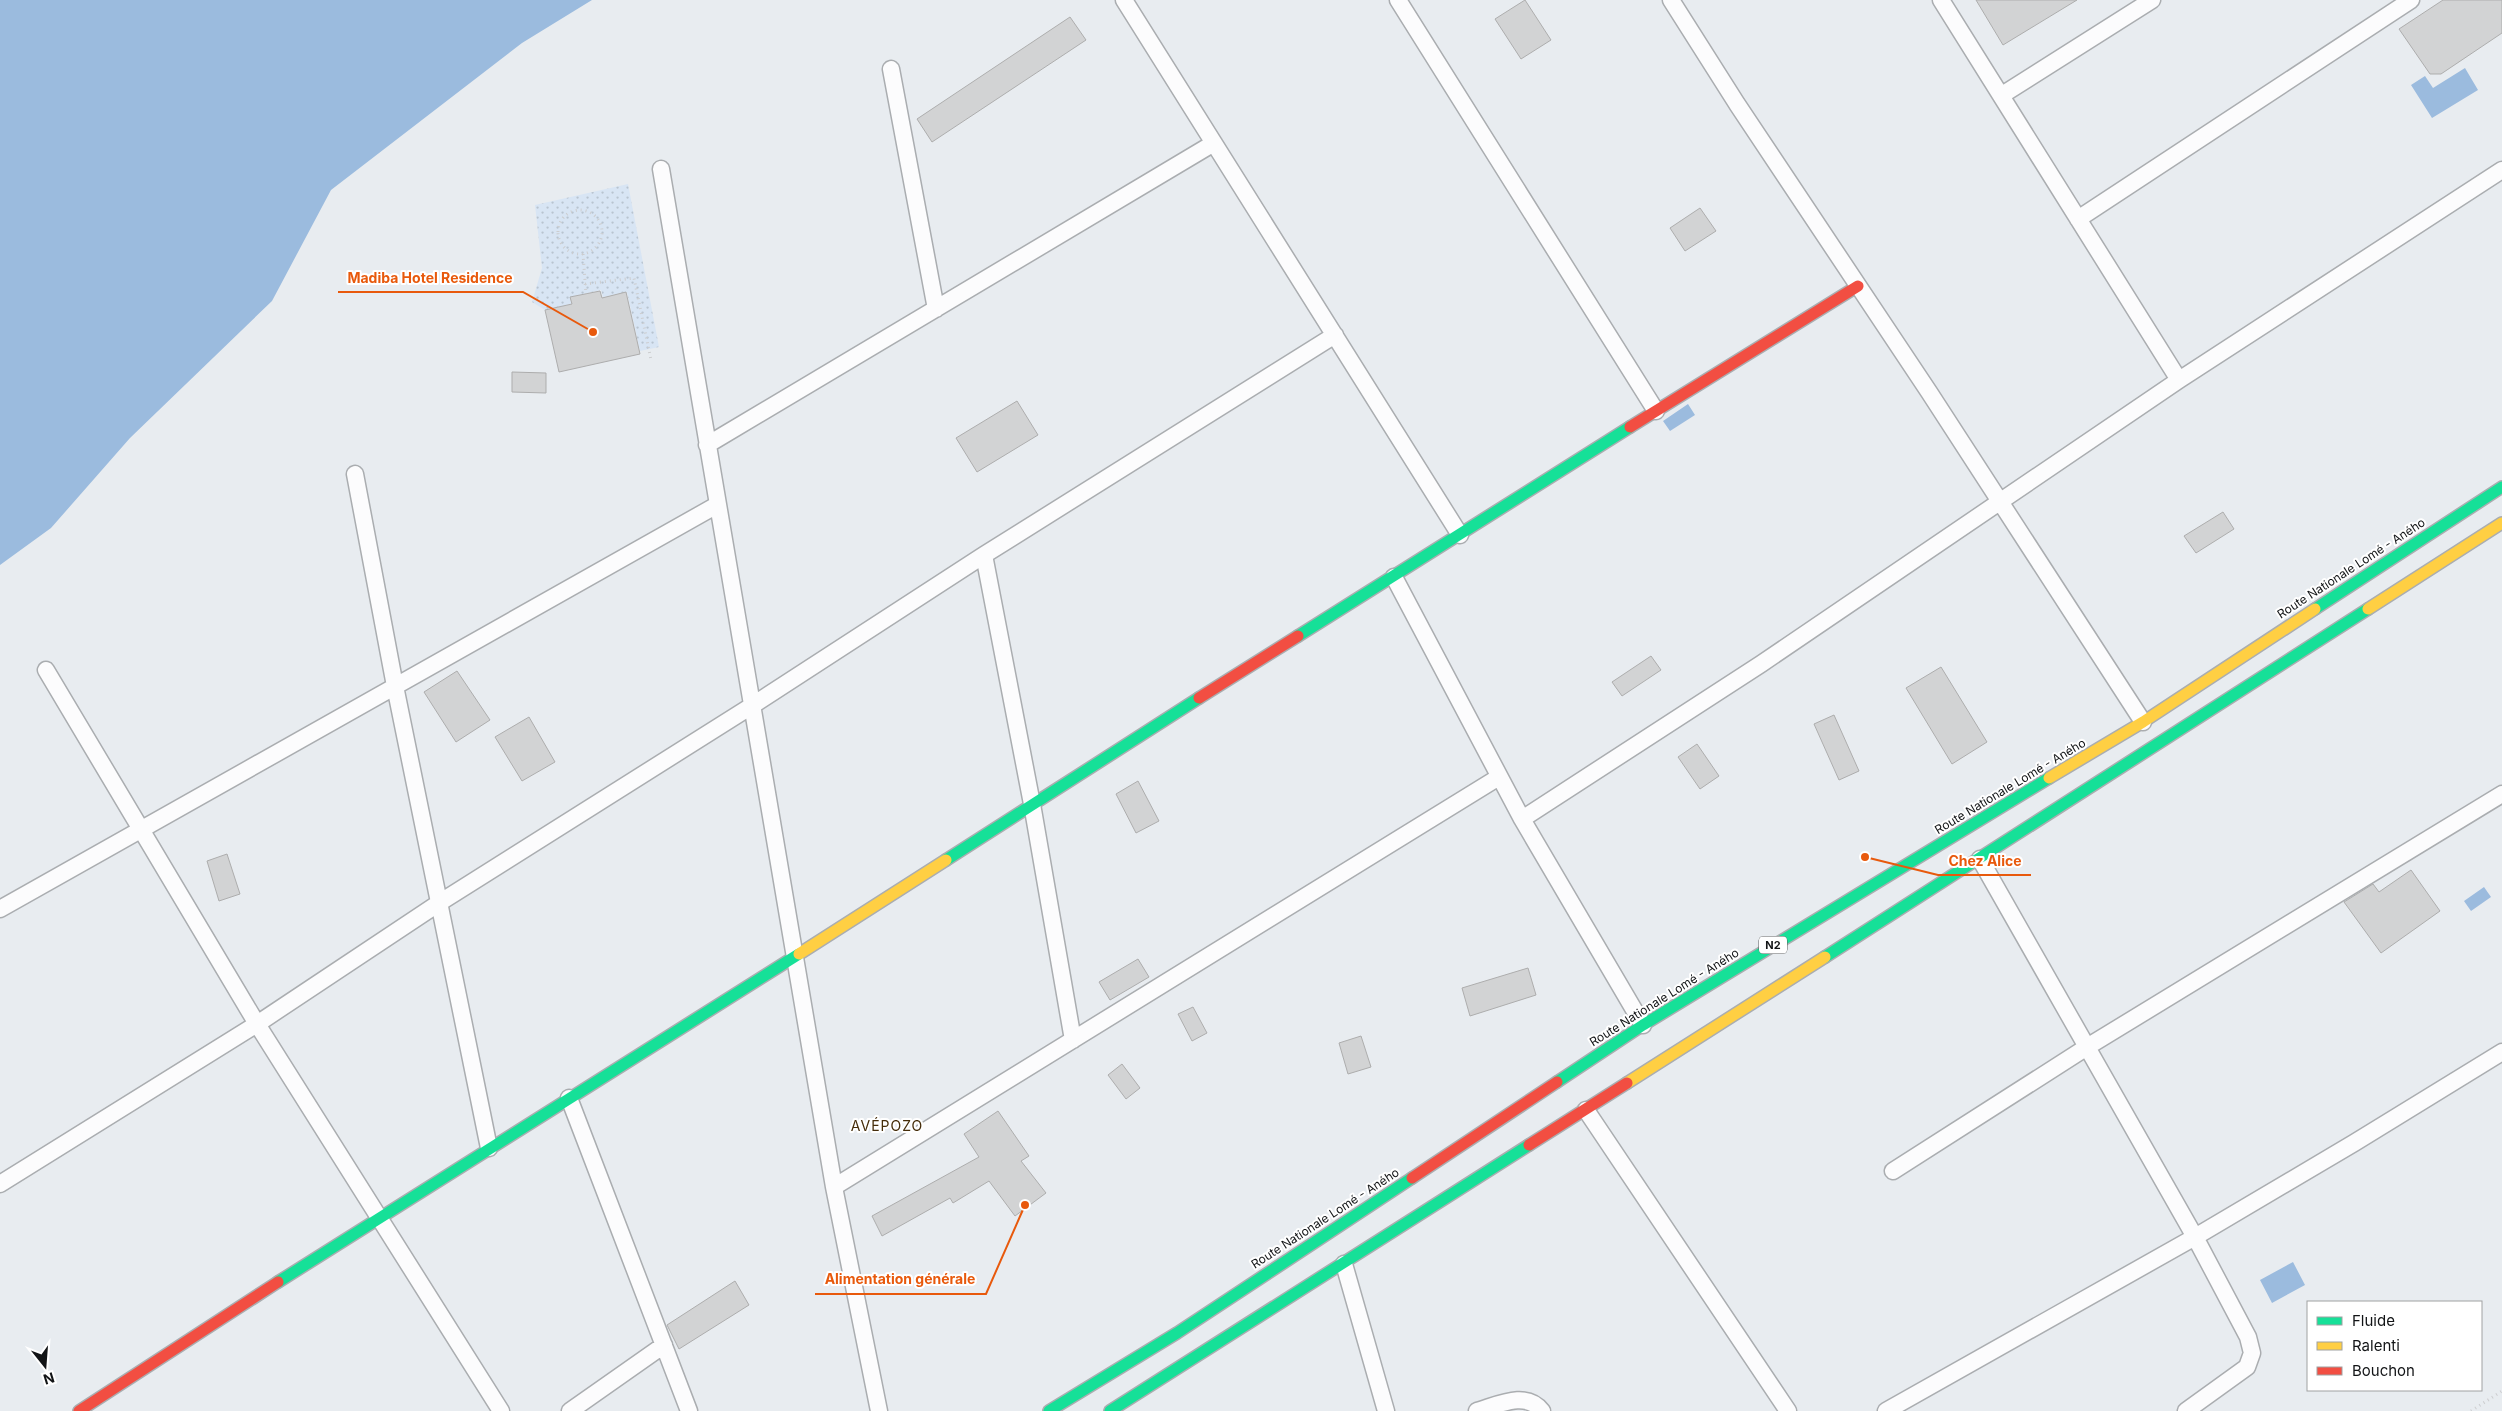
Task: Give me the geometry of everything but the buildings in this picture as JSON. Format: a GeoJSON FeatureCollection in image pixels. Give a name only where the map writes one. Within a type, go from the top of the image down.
{"type":"FeatureCollection","features":[{"type":"Feature","properties":{"kind":"main road"},"geometry":{"type":"LineString","coordinates":[[79,1411],[378,1217],[796,956],[1032,804],[1656,411],[1858,286]]}},
{"type":"Feature","properties":{"kind":"main road","name":"Route Nationale Lomé - Aného"},"geometry":{"type":"LineString","coordinates":[[1049,1411],[1177,1332],[1643,1024],[1916,857],[1968,829],[2143,722],[2502,486]]}},
{"type":"Feature","properties":{"kind":"main road"},"geometry":{"type":"LineString","coordinates":[[1110,1411],[1980,859],[2502,523]]}},
{"type":"Feature","properties":{"kind":"street"},"geometry":{"type":"LineString","coordinates":[[1124,0],[1460,535]]}},
{"type":"Feature","properties":{"kind":"street"},"geometry":{"type":"LineString","coordinates":[[1398,0],[1656,411]]}},
{"type":"Feature","properties":{"kind":"street"},"geometry":{"type":"LineString","coordinates":[[1671,0],[1737,104],[2143,722]]}},
{"type":"Feature","properties":{"kind":"street"},"geometry":{"type":"LineString","coordinates":[[1941,0],[2179,380]]}},
{"type":"Feature","properties":{"kind":"street"},"geometry":{"type":"LineString","coordinates":[[2002,95],[2152,0]]}},
{"type":"Feature","properties":{"kind":"street"},"geometry":{"type":"LineString","coordinates":[[2078,220],[2411,0]]}},
{"type":"Feature","properties":{"kind":"street"},"geometry":{"type":"LineString","coordinates":[[891,69],[936,309]]}},
{"type":"Feature","properties":{"kind":"street"},"geometry":{"type":"LineString","coordinates":[[706,445],[1214,143]]}},
{"type":"Feature","properties":{"kind":"street"},"geometry":{"type":"LineString","coordinates":[[661,169],[706,445],[796,956],[834,1187],[879,1411]]}},
{"type":"Feature","properties":{"kind":"street"},"geometry":{"type":"LineString","coordinates":[[1522,819],[1761,664],[2179,380],[2502,170]]}},
{"type":"Feature","properties":{"kind":"street"},"geometry":{"type":"LineString","coordinates":[[0,1184],[257,1024],[439,903],[752,705],[984,555],[1335,335]]}},
{"type":"Feature","properties":{"kind":"street"},"geometry":{"type":"LineString","coordinates":[[356,474],[395,686],[489,1148]]}},
{"type":"Feature","properties":{"kind":"street"},"geometry":{"type":"LineString","coordinates":[[0,909],[717,505]]}},
{"type":"Feature","properties":{"kind":"street"},"geometry":{"type":"LineString","coordinates":[[984,555],[1032,804],[1073,1040]]}},
{"type":"Feature","properties":{"kind":"street"},"geometry":{"type":"LineString","coordinates":[[1394,577],[1522,819],[1643,1024]]}},
{"type":"Feature","properties":{"kind":"street"},"geometry":{"type":"LineString","coordinates":[[46,670],[257,1024],[501,1411]]}},
{"type":"Feature","properties":{"kind":"street"},"geometry":{"type":"LineString","coordinates":[[834,1187],[1499,777]]}},
{"type":"Feature","properties":{"kind":"street"},"geometry":{"type":"LineString","coordinates":[[1893,1171],[2087,1047],[2502,794]]}},
{"type":"Feature","properties":{"kind":"street"},"geometry":{"type":"LineString","coordinates":[[1980,859],[2195,1237],[2248,1337],[2252,1353],[2247,1367],[2186,1411]]}},
{"type":"Feature","properties":{"kind":"street"},"geometry":{"type":"LineString","coordinates":[[1886,1411],[2195,1237],[2354,1143],[2502,1052]]}},
{"type":"Feature","properties":{"kind":"street"},"geometry":{"type":"LineString","coordinates":[[569,1098],[689,1411]]}},
{"type":"Feature","properties":{"kind":"street"},"geometry":{"type":"LineString","coordinates":[[1586,1110],[1788,1411]]}},
{"type":"Feature","properties":{"kind":"street"},"geometry":{"type":"LineString","coordinates":[[1344,1264],[1386,1411]]}},
{"type":"Feature","properties":{"kind":"street"},"geometry":{"type":"LineString","coordinates":[[570,1411],[664,1345]]}},
{"type":"Feature","properties":{"kind":"street"},"geometry":{"type":"LineString","coordinates":[[1476,1411],[1524,1399],[1536,1402],[1542,1411]]}},
{"type":"Feature","properties":{"kind":"path"},"geometry":{"type":"LineString","coordinates":[[577,210],[584,210],[596,216],[602,229],[602,236],[595,248],[583,254],[568,250],[559,239],[558,231],[564,217],[577,210]]}},
{"type":"Feature","properties":{"kind":"path"},"geometry":{"type":"LineString","coordinates":[[583,254],[586,294]]}},
{"type":"Feature","properties":{"kind":"path"},"geometry":{"type":"LineString","coordinates":[[584,284],[634,278],[651,360]]}},
{"type":"Feature","properties":{"kind":"path"},"geometry":{"type":"LineString","coordinates":[[2471,1411],[2502,1391]]}},
{"type":"Feature","properties":{"kind":"shaded area"},"geometry":{"type":"Polygon","coordinates":[[[628,184],[659,347],[640,351],[627,292],[603,297],[601,290],[570,297],[571,304],[545,310],[532,302],[542,268],[535,205],[628,184]]]}},
{"type":"Feature","properties":{"kind":"water"},"geometry":{"type":"Polygon","coordinates":[[[0,0],[592,0],[522,43],[331,190],[272,301],[130,438],[51,528],[0,565],[0,0]]]}},
{"type":"Feature","properties":{"kind":"water"},"geometry":{"type":"Polygon","coordinates":[[[2465,68],[2478,90],[2432,118],[2411,85],[2425,76],[2433,88],[2465,68]]]}},
{"type":"Feature","properties":{"kind":"water"},"geometry":{"type":"Polygon","coordinates":[[[1688,404],[1695,415],[1670,431],[1663,421],[1688,404]]]}},
{"type":"Feature","properties":{"kind":"water"},"geometry":{"type":"Polygon","coordinates":[[[2484,887],[2491,897],[2471,911],[2464,901],[2484,887]]]}},
{"type":"Feature","properties":{"kind":"water"},"geometry":{"type":"Polygon","coordinates":[[[2293,1262],[2305,1285],[2272,1303],[2260,1280],[2293,1262]]]}},
{"type":"Feature","properties":{"kind":"traffic: fast"},"geometry":{"type":"LineString","coordinates":[[1298,636],[1630,427]]}},
{"type":"Feature","properties":{"kind":"traffic: fast"},"geometry":{"type":"LineString","coordinates":[[2315,609],[2502,487]]}},
{"type":"Feature","properties":{"kind":"traffic: fast"},"geometry":{"type":"LineString","coordinates":[[1825,957],[2368,609]]}},
{"type":"Feature","properties":{"kind":"traffic: fast"},"geometry":{"type":"LineString","coordinates":[[946,860],[1199,698]]}},
{"type":"Feature","properties":{"kind":"traffic: fast"},"geometry":{"type":"LineString","coordinates":[[1557,1082],[1643,1025],[2049,778]]}},
{"type":"Feature","properties":{"kind":"traffic: fast"},"geometry":{"type":"LineString","coordinates":[[278,1282],[799,954]]}},
{"type":"Feature","properties":{"kind":"traffic: fast"},"geometry":{"type":"LineString","coordinates":[[1110,1411],[1529,1145]]}},
{"type":"Feature","properties":{"kind":"traffic: fast"},"geometry":{"type":"LineString","coordinates":[[1049,1411],[1177,1333],[1412,1178]]}},
{"type":"Feature","properties":{"kind":"traffic: slow"},"geometry":{"type":"LineString","coordinates":[[2368,609],[2502,523]]}},
{"type":"Feature","properties":{"kind":"traffic: slow"},"geometry":{"type":"LineString","coordinates":[[2049,778],[2143,722],[2315,609]]}},
{"type":"Feature","properties":{"kind":"traffic: slow"},"geometry":{"type":"LineString","coordinates":[[799,954],[946,860]]}},
{"type":"Feature","properties":{"kind":"traffic: slow"},"geometry":{"type":"LineString","coordinates":[[1627,1083],[1825,957]]}},
{"type":"Feature","properties":{"kind":"traffic: jam"},"geometry":{"type":"LineString","coordinates":[[1630,427],[1858,286]]}},
{"type":"Feature","properties":{"kind":"traffic: jam"},"geometry":{"type":"LineString","coordinates":[[1199,698],[1298,636]]}},
{"type":"Feature","properties":{"kind":"traffic: jam"},"geometry":{"type":"LineString","coordinates":[[1412,1178],[1557,1082]]}},
{"type":"Feature","properties":{"kind":"traffic: jam"},"geometry":{"type":"LineString","coordinates":[[1529,1145],[1627,1083]]}},
{"type":"Feature","properties":{"kind":"traffic: jam"},"geometry":{"type":"LineString","coordinates":[[79,1411],[278,1282]]}},
{"type":"Feature","properties":{"kind":"place","name":"Madiba Hotel Residence"},"geometry":{"type":"Point","coordinates":[593,332]}},
{"type":"Feature","properties":{"kind":"place","name":"Chez Alice"},"geometry":{"type":"Point","coordinates":[1865,857]}},
{"type":"Feature","properties":{"kind":"place","name":"Alimentation générale"},"geometry":{"type":"Point","coordinates":[1025,1205]}},
{"type":"Feature","properties":{"kind":"district","name":"AVÉPOZO"},"geometry":{"type":"Point","coordinates":[887,1125]}}]}
